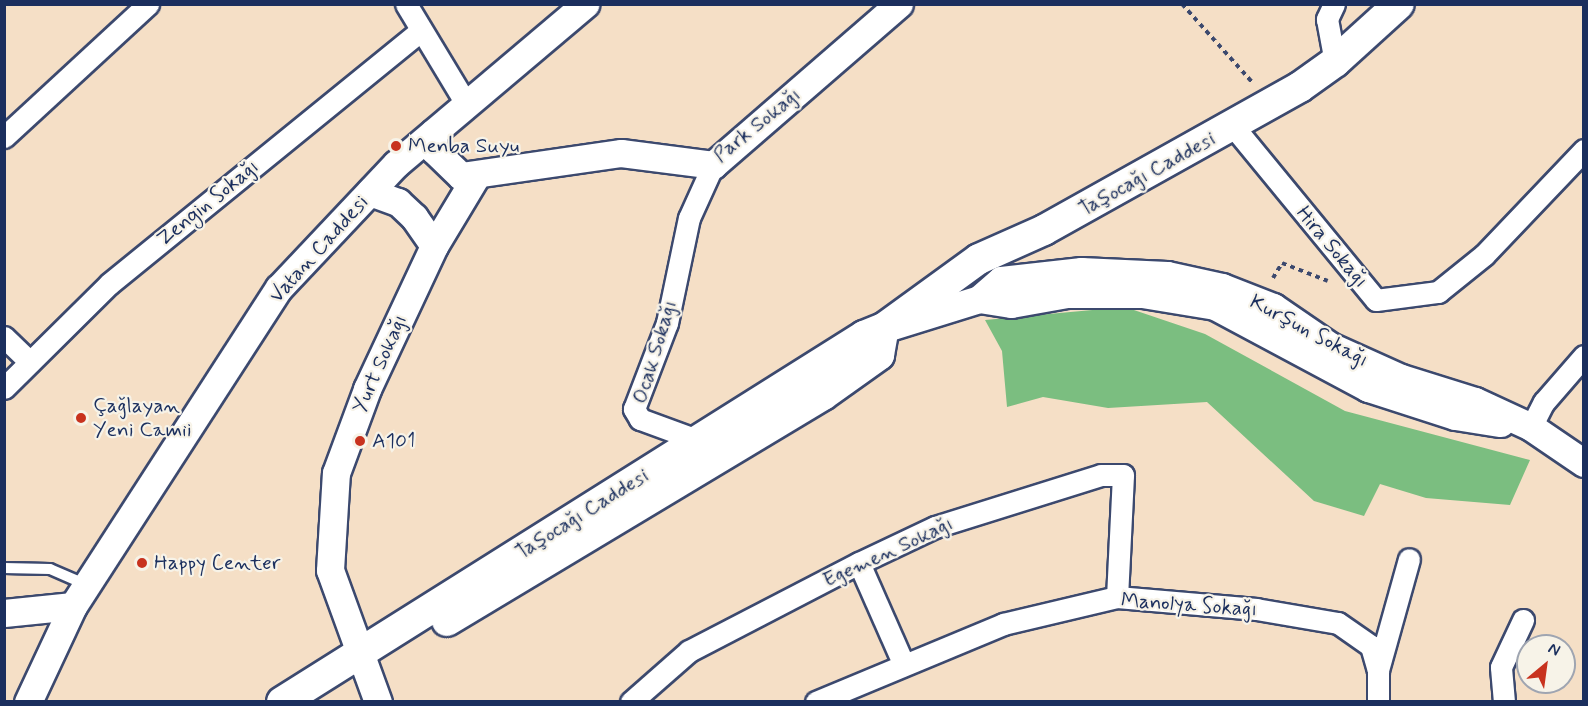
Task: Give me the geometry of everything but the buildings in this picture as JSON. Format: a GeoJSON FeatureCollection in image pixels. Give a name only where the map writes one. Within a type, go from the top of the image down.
{"type":"FeatureCollection","features":[{"type":"Feature","properties":{"kind":"main road","name":"Taşocağı Caddesi"},"geometry":{"type":"LineString","coordinates":[[282,702],[362,661],[707,451],[823,394],[879,355],[884,328],[979,258],[1044,230],[1271,104],[1335,62],[1399,4]]}},
{"type":"Feature","properties":{"kind":"main road","name":"Taşocağı Caddesi"},"geometry":{"type":"LineString","coordinates":[[318,702],[362,661]]}},
{"type":"Feature","properties":{"kind":"street"},"geometry":{"type":"LineString","coordinates":[[4,136],[148,4]]}},
{"type":"Feature","properties":{"kind":"street"},"geometry":{"type":"LineString","coordinates":[[406,4],[467,105]]}},
{"type":"Feature","properties":{"kind":"street","name":"Vatan Caddesi"},"geometry":{"type":"LineString","coordinates":[[28,702],[80,596],[279,288],[370,192],[433,133],[585,4]]}},
{"type":"Feature","properties":{"kind":"street","name":"Park Sokağı"},"geometry":{"type":"LineString","coordinates":[[433,133],[434,150],[444,163],[461,176],[476,176],[621,153],[713,165],[899,4]]}},
{"type":"Feature","properties":{"kind":"street"},"geometry":{"type":"LineString","coordinates":[[1334,4],[1327,19],[1335,62]]}},
{"type":"Feature","properties":{"kind":"street","name":"Zengin Sokağı"},"geometry":{"type":"LineString","coordinates":[[4,388],[109,284],[421,30]]}},
{"type":"Feature","properties":{"kind":"street","name":"Hira Sokağı"},"geometry":{"type":"LineString","coordinates":[[1233,126],[1376,300],[1438,292],[1484,255],[1584,150]]}},
{"type":"Feature","properties":{"kind":"street","name":"Ocak Sokağı"},"geometry":{"type":"LineString","coordinates":[[707,451],[640,419],[634,409],[667,323],[688,218],[713,165]]}},
{"type":"Feature","properties":{"kind":"street","name":"Yurt Sokağı"},"geometry":{"type":"LineString","coordinates":[[378,702],[330,570],[336,473],[367,389],[434,246],[476,176]]}},
{"type":"Feature","properties":{"kind":"street"},"geometry":{"type":"LineString","coordinates":[[370,192],[398,202],[414,217],[434,246]]}},
{"type":"Feature","properties":{"kind":"street","name":"Kurşun Sokağı"},"geometry":{"type":"LineString","coordinates":[[884,328],[979,299],[1001,280],[1082,271],[1167,275],[1222,287],[1273,307],[1330,346],[1391,374],[1475,401],[1530,427],[1584,463]]}},
{"type":"Feature","properties":{"kind":"street"},"geometry":{"type":"LineString","coordinates":[[4,337],[30,362]]}},
{"type":"Feature","properties":{"kind":"street"},"geometry":{"type":"LineString","coordinates":[[1530,427],[1544,402],[1584,356]]}},
{"type":"Feature","properties":{"kind":"street","name":"Egemen Sokağı"},"geometry":{"type":"LineString","coordinates":[[631,702],[689,651],[935,526],[1101,475],[1123,475],[1117,597]]}},
{"type":"Feature","properties":{"kind":"street"},"geometry":{"type":"LineString","coordinates":[[1378,671],[1408,559]]}},
{"type":"Feature","properties":{"kind":"street"},"geometry":{"type":"LineString","coordinates":[[859,563],[904,665]]}},
{"type":"Feature","properties":{"kind":"street"},"geometry":{"type":"LineString","coordinates":[[4,613],[80,596]]}},
{"type":"Feature","properties":{"kind":"street","name":"Manolya Sokağı"},"geometry":{"type":"LineString","coordinates":[[816,702],[1003,624],[1117,597],[1256,609],[1338,622],[1371,646],[1378,671],[1378,702]]}},
{"type":"Feature","properties":{"kind":"street"},"geometry":{"type":"LineString","coordinates":[[1503,702],[1501,667],[1523,620]]}},
{"type":"Feature","properties":{"kind":"lane"},"geometry":{"type":"LineString","coordinates":[[4,568],[50,569],[80,596]]}},
{"type":"Feature","properties":{"kind":"path"},"geometry":{"type":"LineString","coordinates":[[1182,4],[1271,104]]}},
{"type":"Feature","properties":{"kind":"path"},"geometry":{"type":"LineString","coordinates":[[1272,278],[1282,263]]}},
{"type":"Feature","properties":{"kind":"green space"},"geometry":{"type":"Polygon","coordinates":[[[1125,307],[1205,334],[1345,411],[1530,460],[1510,505],[1426,498],[1380,484],[1364,516],[1314,501],[1207,402],[1108,408],[1043,397],[1007,407],[1002,351],[985,320],[1125,307]]]}},
{"type":"Feature","properties":{"kind":"place","name":"Menba Suyu"},"geometry":{"type":"Point","coordinates":[396,146]}},
{"type":"Feature","properties":{"kind":"place","name":"Çağlayan Yeni Camii"},"geometry":{"type":"Point","coordinates":[81,418]}},
{"type":"Feature","properties":{"kind":"place","name":"A101"},"geometry":{"type":"Point","coordinates":[360,441]}},
{"type":"Feature","properties":{"kind":"place","name":"Happy Center"},"geometry":{"type":"Point","coordinates":[142,563]}}]}
